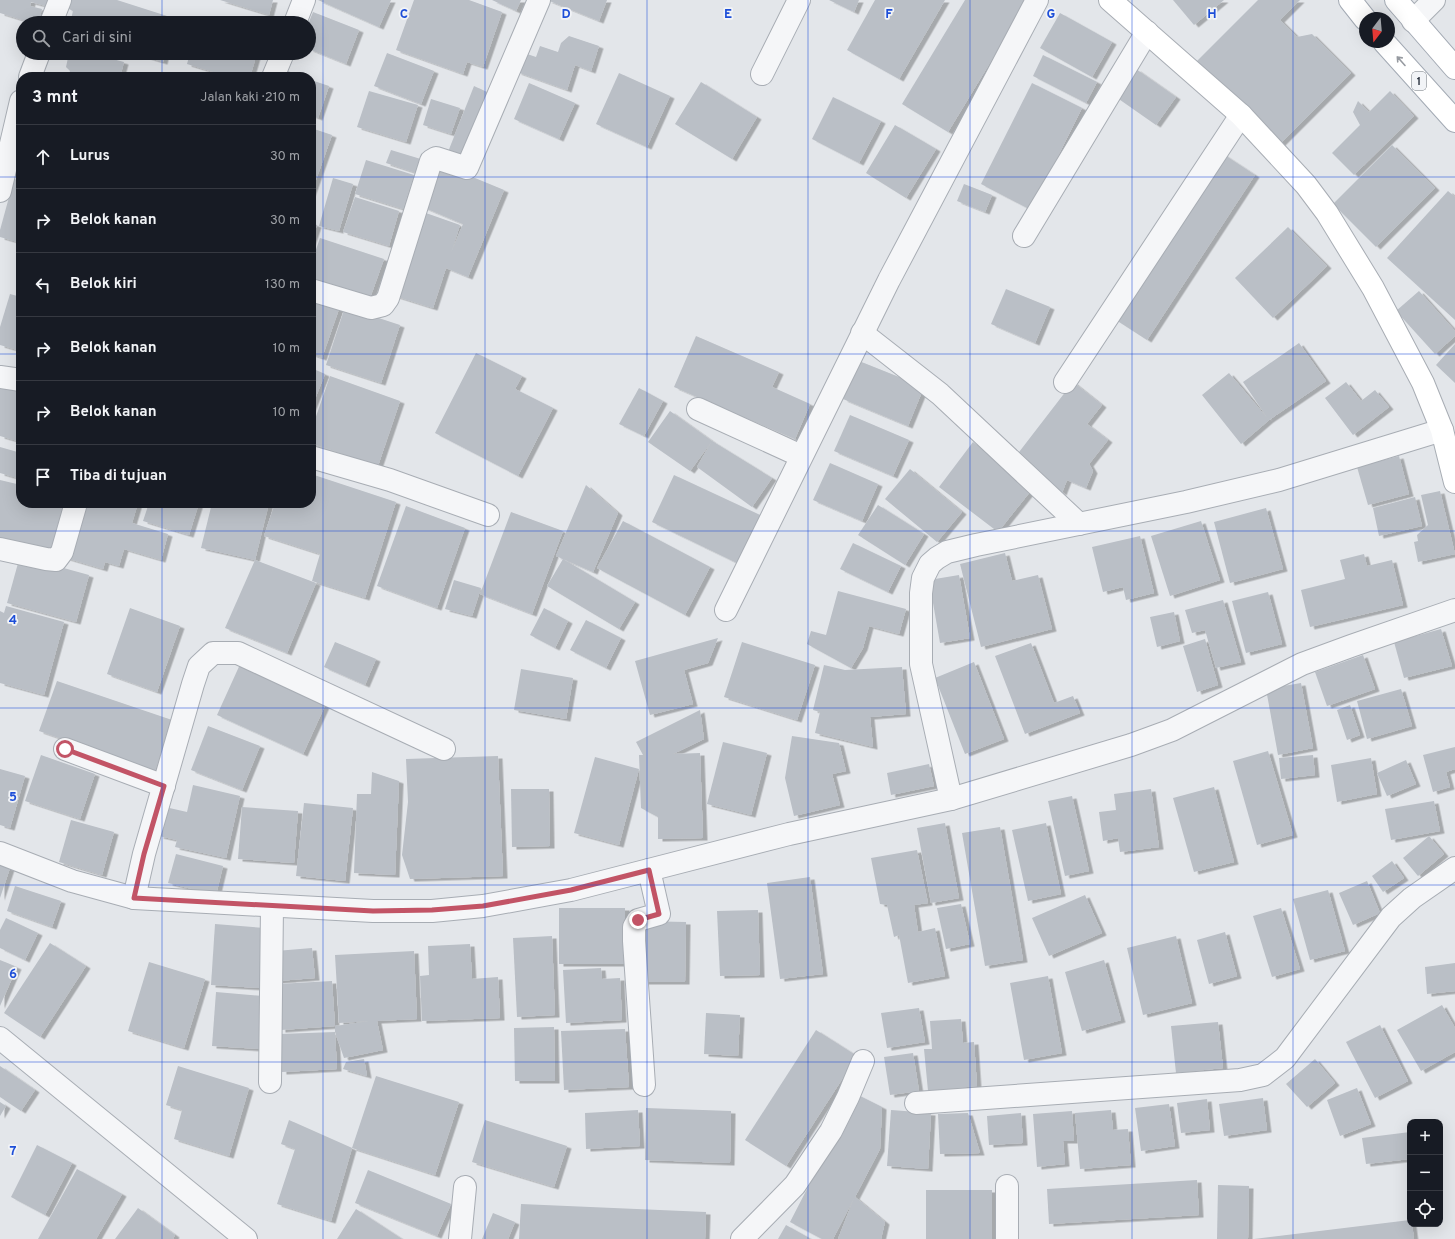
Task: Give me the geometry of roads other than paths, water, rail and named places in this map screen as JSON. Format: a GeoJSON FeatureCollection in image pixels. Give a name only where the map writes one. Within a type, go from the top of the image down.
{"type":"FeatureCollection","features":[{"type":"Feature","properties":{"kind":"main road"},"geometry":{"type":"LineString","coordinates":[[1110,0],[1241,115],[1306,185],[1327,213],[1373,288],[1423,383],[1442,430],[1455,482]]}},
{"type":"Feature","properties":{"kind":"main road"},"geometry":{"type":"LineString","coordinates":[[1350,0],[1359,12]]}},
{"type":"Feature","properties":{"kind":"main road"},"geometry":{"type":"LineString","coordinates":[[1396,0],[1455,68]]}},
{"type":"Feature","properties":{"kind":"main road","name":"1"},"geometry":{"type":"LineString","coordinates":[[1389,48],[1455,121]]}},
{"type":"Feature","properties":{"kind":"street"},"geometry":{"type":"LineString","coordinates":[[54,16],[60,0]]}},
{"type":"Feature","properties":{"kind":"street"},"geometry":{"type":"LineString","coordinates":[[298,16],[304,0]]}},
{"type":"Feature","properties":{"kind":"street"},"geometry":{"type":"LineString","coordinates":[[316,292],[365,307],[371,308],[383,305],[388,298],[431,161],[436,158],[465,169],[467,168],[539,0]]}},
{"type":"Feature","properties":{"kind":"street"},"geometry":{"type":"LineString","coordinates":[[762,74],[799,0]]}},
{"type":"Feature","properties":{"kind":"street"},"geometry":{"type":"LineString","coordinates":[[726,610],[862,333],[1037,0]]}},
{"type":"Feature","properties":{"kind":"street"},"geometry":{"type":"LineString","coordinates":[[1413,20],[1434,0]]}},
{"type":"Feature","properties":{"kind":"street"},"geometry":{"type":"LineString","coordinates":[[1024,236],[1147,32]]}},
{"type":"Feature","properties":{"kind":"street"},"geometry":{"type":"LineString","coordinates":[[32,72],[36,60]]}},
{"type":"Feature","properties":{"kind":"street"},"geometry":{"type":"LineString","coordinates":[[275,72],[280,60]]}},
{"type":"Feature","properties":{"kind":"street"},"geometry":{"type":"LineString","coordinates":[[1065,382],[1241,115]]}},
{"type":"Feature","properties":{"kind":"street"},"geometry":{"type":"LineString","coordinates":[[0,191],[16,123]]}},
{"type":"Feature","properties":{"kind":"street"},"geometry":{"type":"LineString","coordinates":[[862,333],[940,394],[1080,524]]}},
{"type":"Feature","properties":{"kind":"street"},"geometry":{"type":"LineString","coordinates":[[0,377],[16,379]]}},
{"type":"Feature","properties":{"kind":"street"},"geometry":{"type":"LineString","coordinates":[[698,409],[802,456]]}},
{"type":"Feature","properties":{"kind":"street"},"geometry":{"type":"LineString","coordinates":[[951,799],[921,664],[920,593],[923,578],[930,564],[937,558],[947,552],[1186,502],[1279,480],[1442,430]]}},
{"type":"Feature","properties":{"kind":"street"},"geometry":{"type":"LineString","coordinates":[[316,458],[390,480],[488,515]]}},
{"type":"Feature","properties":{"kind":"street"},"geometry":{"type":"LineString","coordinates":[[0,549],[56,560],[62,552],[75,508]]}},
{"type":"Feature","properties":{"kind":"street"},"geometry":{"type":"LineString","coordinates":[[0,853],[72,881],[134,898],[373,911],[432,910],[483,906],[571,890],[789,834],[951,799],[1131,745],[1158,735],[1302,664],[1455,610]]}},
{"type":"Feature","properties":{"kind":"street"},"geometry":{"type":"LineString","coordinates":[[134,898],[144,854],[199,666],[213,653],[238,653],[444,749]]}},
{"type":"Feature","properties":{"kind":"street"},"geometry":{"type":"LineString","coordinates":[[65,749],[164,786]]}},
{"type":"Feature","properties":{"kind":"street"},"geometry":{"type":"LineString","coordinates":[[916,1103],[1240,1080],[1263,1075],[1285,1058],[1391,917],[1412,898],[1455,868]]}},
{"type":"Feature","properties":{"kind":"street"},"geometry":{"type":"LineString","coordinates":[[644,1085],[634,927],[638,920],[659,914],[649,870]]}},
{"type":"Feature","properties":{"kind":"street"},"geometry":{"type":"LineString","coordinates":[[270,1082],[272,906]]}},
{"type":"Feature","properties":{"kind":"street"},"geometry":{"type":"LineString","coordinates":[[0,1038],[246,1239]]}},
{"type":"Feature","properties":{"kind":"street"},"geometry":{"type":"LineString","coordinates":[[742,1239],[795,1185],[831,1131],[848,1097],[863,1060]]}},
{"type":"Feature","properties":{"kind":"street"},"geometry":{"type":"LineString","coordinates":[[1007,1186],[1008,1239]]}},
{"type":"Feature","properties":{"kind":"street"},"geometry":{"type":"LineString","coordinates":[[460,1239],[465,1187]]}}]}
